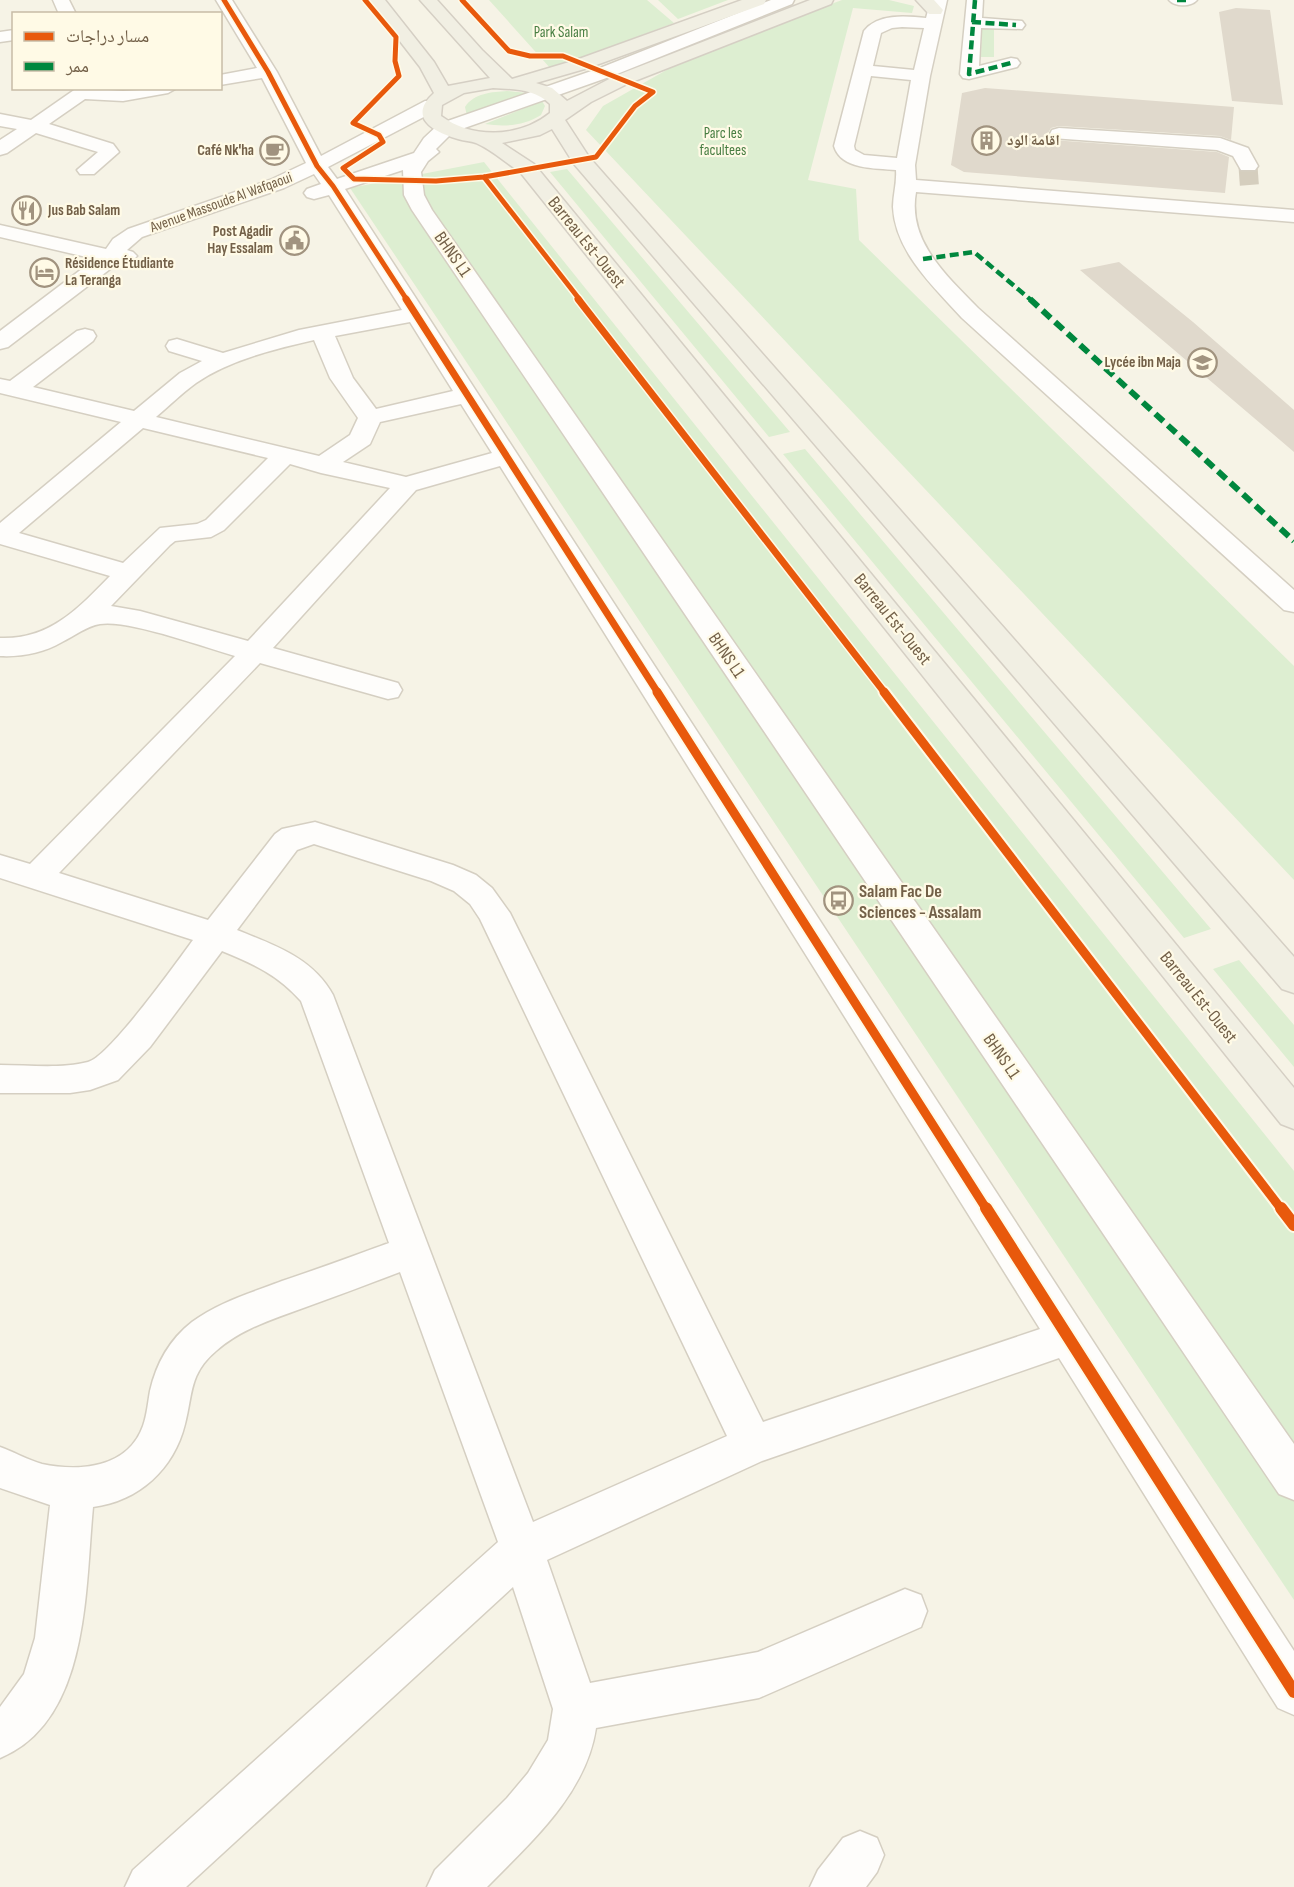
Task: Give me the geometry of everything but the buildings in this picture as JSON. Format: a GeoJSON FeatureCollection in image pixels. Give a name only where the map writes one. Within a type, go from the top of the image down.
{"type":"FeatureCollection","features":[{"type":"Feature","properties":{"kind":"main road","name":"Barreau Est-Ouest"},"geometry":{"type":"LineString","coordinates":[[376,0],[428,66],[454,122],[527,168],[1294,1114]]}},
{"type":"Feature","properties":{"kind":"main road"},"geometry":{"type":"LineString","coordinates":[[428,0],[476,54],[509,84],[554,105],[589,169],[1294,980]]}},
{"type":"Feature","properties":{"kind":"main road"},"geometry":{"type":"LineString","coordinates":[[454,122],[465,87],[509,84],[582,64],[758,0]]}},
{"type":"Feature","properties":{"kind":"main road"},"geometry":{"type":"LineString","coordinates":[[554,105],[585,98],[621,80],[825,0]]}},
{"type":"Feature","properties":{"kind":"street"},"geometry":{"type":"LineString","coordinates":[[224,0],[268,72],[325,176],[507,456],[1294,1692]]}},
{"type":"Feature","properties":{"kind":"street","name":"BHNS L1"},"geometry":{"type":"LineString","coordinates":[[786,0],[554,105],[454,122],[431,142],[418,170],[422,193],[1294,1458]]}},
{"type":"Feature","properties":{"kind":"street","name":"BHNS L1"},"geometry":{"type":"LineString","coordinates":[[554,105],[609,75],[798,0]]}},
{"type":"Feature","properties":{"kind":"street"},"geometry":{"type":"LineString","coordinates":[[975,0],[969,74],[1011,63]]}},
{"type":"Feature","properties":{"kind":"street"},"geometry":{"type":"LineString","coordinates":[[1177,0],[1189,0]]}},
{"type":"Feature","properties":{"kind":"street"},"geometry":{"type":"LineString","coordinates":[[933,8],[895,22],[879,25],[873,31],[844,146],[846,153],[859,160],[906,175],[1251,203],[1294,216]]}},
{"type":"Feature","properties":{"kind":"street"},"geometry":{"type":"LineString","coordinates":[[933,8],[903,206],[914,246],[935,275],[970,313],[1293,603]]}},
{"type":"Feature","properties":{"kind":"street"},"geometry":{"type":"LineString","coordinates":[[972,22],[1016,25]]}},
{"type":"Feature","properties":{"kind":"street"},"geometry":{"type":"LineString","coordinates":[[865,70],[921,76]]}},
{"type":"Feature","properties":{"kind":"street"},"geometry":{"type":"LineString","coordinates":[[222,80],[268,72]]}},
{"type":"Feature","properties":{"kind":"street"},"geometry":{"type":"LineString","coordinates":[[0,149],[88,91],[123,96],[157,90]]}},
{"type":"Feature","properties":{"kind":"street"},"geometry":{"type":"LineString","coordinates":[[0,120],[34,126],[106,148],[109,152],[87,170]]}},
{"type":"Feature","properties":{"kind":"street","name":"Avenue Massoude Al Wafqaoui"},"geometry":{"type":"LineString","coordinates":[[300,198],[379,135],[454,122]]}},
{"type":"Feature","properties":{"kind":"street"},"geometry":{"type":"LineString","coordinates":[[1059,134],[1220,144],[1241,152],[1248,166]]}},
{"type":"Feature","properties":{"kind":"street","name":"BHNS L1"},"geometry":{"type":"LineString","coordinates":[[425,155],[411,172],[414,195],[422,210],[1294,1480]]}},
{"type":"Feature","properties":{"kind":"street","name":"Avenue Massoude Al Wafqaoui"},"geometry":{"type":"LineString","coordinates":[[0,342],[112,256],[120,243],[135,233],[277,184],[425,155]]}},
{"type":"Feature","properties":{"kind":"street"},"geometry":{"type":"LineString","coordinates":[[0,231],[112,256]]}},
{"type":"Feature","properties":{"kind":"street","name":"Avenue Massoude Al Wafqaoui"},"geometry":{"type":"LineString","coordinates":[[112,256],[147,253]]}},
{"type":"Feature","properties":{"kind":"street"},"geometry":{"type":"LineString","coordinates":[[0,536],[188,378],[223,360],[266,346],[416,314]]}},
{"type":"Feature","properties":{"kind":"street"},"geometry":{"type":"LineString","coordinates":[[323,333],[337,374],[370,417]]}},
{"type":"Feature","properties":{"kind":"street"},"geometry":{"type":"LineString","coordinates":[[8,388],[85,336]]}},
{"type":"Feature","properties":{"kind":"street"},"geometry":{"type":"LineString","coordinates":[[177,346],[223,360]]}},
{"type":"Feature","properties":{"kind":"street"},"geometry":{"type":"LineString","coordinates":[[8,388],[321,466],[407,485],[507,456]]}},
{"type":"Feature","properties":{"kind":"street"},"geometry":{"type":"LineString","coordinates":[[370,417],[468,395]]}},
{"type":"Feature","properties":{"kind":"street"},"geometry":{"type":"LineString","coordinates":[[321,466],[361,439],[370,417]]}},
{"type":"Feature","properties":{"kind":"street"},"geometry":{"type":"LineString","coordinates":[[0,647],[17,648],[49,640],[83,620],[169,533],[202,532],[215,525],[284,456]]}},
{"type":"Feature","properties":{"kind":"street"},"geometry":{"type":"LineString","coordinates":[[37,877],[254,652],[407,485]]}},
{"type":"Feature","properties":{"kind":"street"},"geometry":{"type":"LineString","coordinates":[[0,536],[128,573]]}},
{"type":"Feature","properties":{"kind":"street"},"geometry":{"type":"LineString","coordinates":[[83,620],[111,614],[130,617],[388,690]]}},
{"type":"Feature","properties":{"kind":"street"},"geometry":{"type":"LineString","coordinates":[[0,1080],[70,1079],[90,1076],[106,1070],[138,1037],[286,842],[315,833],[442,873],[465,883],[482,896],[494,913],[753,1445]]}},
{"type":"Feature","properties":{"kind":"street"},"geometry":{"type":"LineString","coordinates":[[0,866],[216,935],[266,955],[297,974],[316,995],[522,1549],[576,1709],[570,1747],[545,1790],[524,1815],[452,1887]]}},
{"type":"Feature","properties":{"kind":"street"},"geometry":{"type":"LineString","coordinates":[[0,1467],[41,1483],[73,1489],[104,1487],[138,1468],[162,1432],[179,1364],[192,1346],[206,1334],[232,1317],[410,1252]]}},
{"type":"Feature","properties":{"kind":"street"},"geometry":{"type":"LineString","coordinates":[[150,1887],[522,1549],[753,1445],[1068,1337]]}},
{"type":"Feature","properties":{"kind":"street"},"geometry":{"type":"LineString","coordinates":[[0,1735],[18,1722],[43,1686],[52,1657],[57,1638],[73,1489]]}},
{"type":"Feature","properties":{"kind":"street"},"geometry":{"type":"LineString","coordinates":[[576,1709],[759,1675],[905,1611]]}},
{"type":"Feature","properties":{"kind":"green space","name":"Park Salam"},"geometry":{"type":"Polygon","coordinates":[[[489,0],[647,0],[674,23],[551,69],[489,0]]]}},
{"type":"Feature","properties":{"kind":"green space"},"geometry":{"type":"Polygon","coordinates":[[[658,0],[728,0],[678,19],[658,0]]]}},
{"type":"Feature","properties":{"kind":"green space","name":"Parc les facultees"},"geometry":{"type":"Polygon","coordinates":[[[842,0],[889,0],[914,6],[912,13],[853,8],[808,180],[856,189],[859,240],[1294,666],[1294,880],[586,130],[603,106],[693,55],[842,0]]]}},
{"type":"Feature","properties":{"kind":"green space"},"geometry":{"type":"Polygon","coordinates":[[[982,26],[994,27],[994,57],[981,57],[982,26]]]}},
{"type":"Feature","properties":{"kind":"green space"},"geometry":{"type":"Polygon","coordinates":[[[507,91],[527,93],[467,116],[465,107],[473,99],[484,94],[507,91]]]}},
{"type":"Feature","properties":{"kind":"green space"},"geometry":{"type":"Polygon","coordinates":[[[542,101],[545,106],[541,115],[528,121],[507,125],[485,124],[542,101]]]}},
{"type":"Feature","properties":{"kind":"green space"},"geometry":{"type":"Polygon","coordinates":[[[484,162],[1294,1171],[1294,1600],[350,188],[484,162]]]}},
{"type":"Feature","properties":{"kind":"green space"},"geometry":{"type":"Polygon","coordinates":[[[567,169],[790,432],[769,437],[550,172],[567,169]]]}},
{"type":"Feature","properties":{"kind":"green space"},"geometry":{"type":"Polygon","coordinates":[[[805,449],[1211,929],[1184,938],[783,454],[805,449]]]}},
{"type":"Feature","properties":{"kind":"green space"},"geometry":{"type":"Polygon","coordinates":[[[1239,960],[1294,1025],[1294,1067],[1213,969],[1239,960]]]}},
{"type":"Feature","properties":{"kind":"tunnel"},"geometry":{"type":"LineString","coordinates":[[1248,166],[1250,194]]}},
{"type":"Feature","properties":{"kind":"marked path"},"geometry":{"type":"LineString","coordinates":[[975,0],[969,74],[1011,63]]}},
{"type":"Feature","properties":{"kind":"marked path"},"geometry":{"type":"LineString","coordinates":[[1177,0],[1189,0]]}},
{"type":"Feature","properties":{"kind":"marked path"},"geometry":{"type":"LineString","coordinates":[[972,22],[1016,25]]}},
{"type":"Feature","properties":{"kind":"marked path"},"geometry":{"type":"LineString","coordinates":[[923,259],[974,252],[1028,297],[1294,541]]}},
{"type":"Feature","properties":{"kind":"cycle path"},"geometry":{"type":"LineString","coordinates":[[224,0],[268,72],[317,166],[333,186],[416,314],[1294,1692]]}},
{"type":"Feature","properties":{"kind":"cycle path"},"geometry":{"type":"LineString","coordinates":[[365,0],[396,37],[395,61],[399,76],[353,123],[379,135],[383,142],[343,168],[354,179],[436,181],[484,177],[596,157],[635,106],[653,92],[563,56],[530,56],[509,51],[462,0]]}},
{"type":"Feature","properties":{"kind":"cycle path"},"geometry":{"type":"LineString","coordinates":[[484,177],[1109,982],[1294,1225]]}},
{"type":"Feature","properties":{"kind":"place","name":"اقامة الود"},"geometry":{"type":"Point","coordinates":[986,140]}},
{"type":"Feature","properties":{"kind":"place","name":"Café Nk'ha"},"geometry":{"type":"Point","coordinates":[275,150]}},
{"type":"Feature","properties":{"kind":"place","name":"Jus Bab Salam"},"geometry":{"type":"Point","coordinates":[27,210]}},
{"type":"Feature","properties":{"kind":"place","name":"Post Agadir Hay Essalam"},"geometry":{"type":"Point","coordinates":[294,240]}},
{"type":"Feature","properties":{"kind":"place","name":"Résidence Étudiante La Teranga"},"geometry":{"type":"Point","coordinates":[44,272]}},
{"type":"Feature","properties":{"kind":"place","name":"Lycée ibn Maja"},"geometry":{"type":"Point","coordinates":[1202,362]}},
{"type":"Feature","properties":{"kind":"place","name":"Salam Fac De Sciences - Assalam"},"geometry":{"type":"Point","coordinates":[838,901]}}]}
